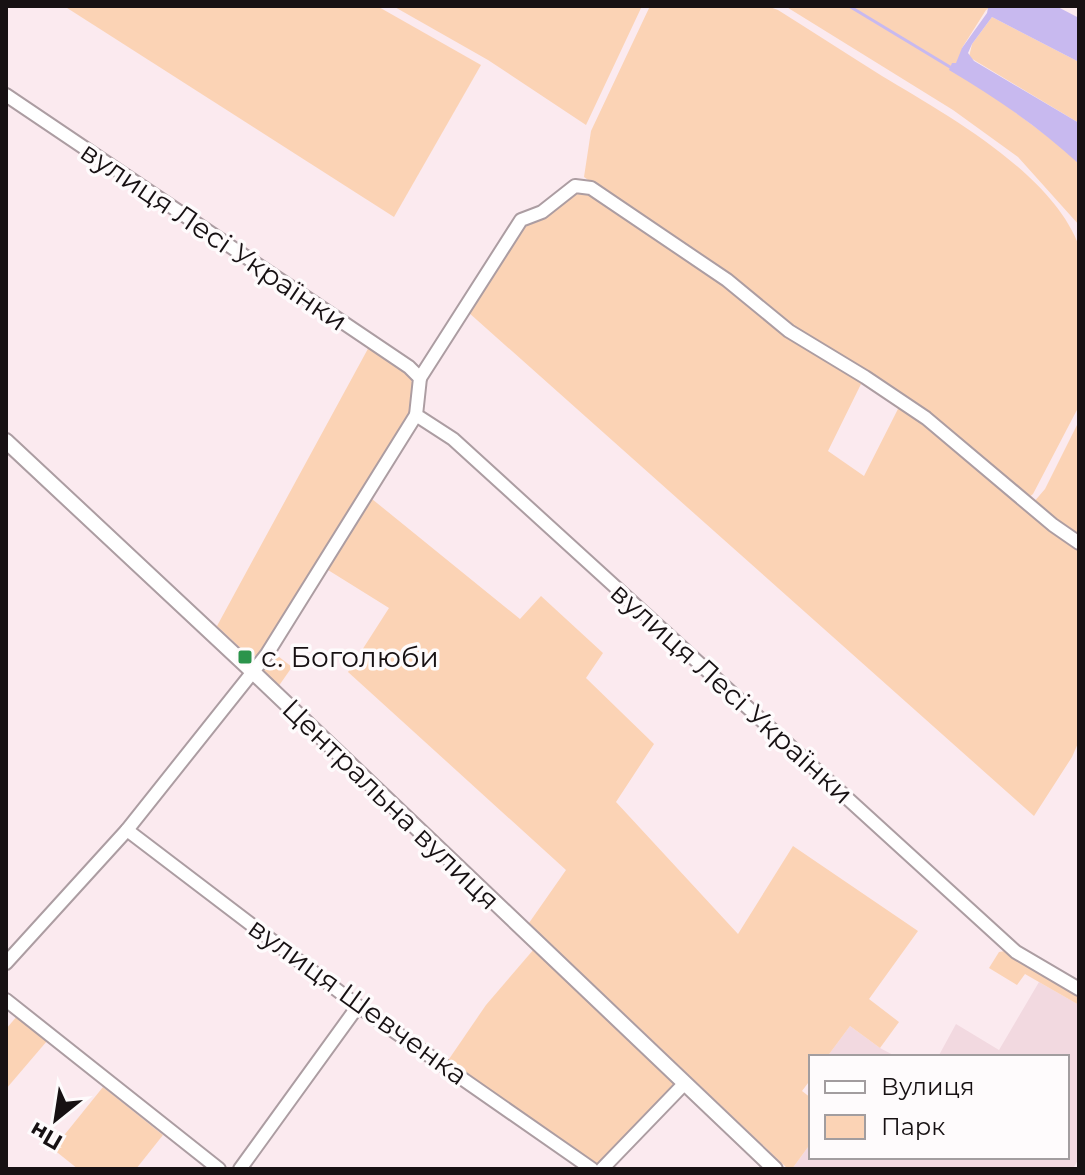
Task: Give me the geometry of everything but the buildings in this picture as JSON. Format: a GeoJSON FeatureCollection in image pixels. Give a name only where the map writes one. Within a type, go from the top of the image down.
{"type":"FeatureCollection","features":[{"type":"Feature","properties":{"kind":"street","name":"вулиця Лесі Українки"},"geometry":{"type":"LineString","coordinates":[[6,95],[364,335],[420,378]]}},
{"type":"Feature","properties":{"kind":"street"},"geometry":{"type":"LineString","coordinates":[[6,963],[127,830],[267,654],[416,415],[420,378],[521,220],[542,212],[575,186],[591,188],[727,280],[789,331],[926,418],[1053,525],[1079,543]]}},
{"type":"Feature","properties":{"kind":"street","name":"вулиця Лесі Українки"},"geometry":{"type":"LineString","coordinates":[[416,415],[453,439],[1016,952],[1079,989]]}},
{"type":"Feature","properties":{"kind":"street","name":"Центральна вулиця"},"geometry":{"type":"LineString","coordinates":[[6,441],[252,671],[684,1084],[765,1166]]}},
{"type":"Feature","properties":{"kind":"street","name":"вулиця Шевченка"},"geometry":{"type":"LineString","coordinates":[[127,830],[358,1006],[592,1169]]}},
{"type":"Feature","properties":{"kind":"street"},"geometry":{"type":"LineString","coordinates":[[6,1000],[219,1169]]}},
{"type":"Feature","properties":{"kind":"street"},"geometry":{"type":"LineString","coordinates":[[240,1169],[358,1006]]}},
{"type":"Feature","properties":{"kind":"street"},"geometry":{"type":"LineString","coordinates":[[602,1169],[684,1084]]}},
{"type":"Feature","properties":{"kind":"shaded area"},"geometry":{"type":"Polygon","coordinates":[[[992,6],[1056,6],[1079,18],[1079,62],[992,17],[968,53],[974,61],[1079,123],[1079,164],[1017,114],[949,70],[992,6]]]}},
{"type":"Feature","properties":{"kind":"shaded area"},"geometry":{"type":"Polygon","coordinates":[[[1039,982],[1079,1005],[1079,1158],[1073,1169],[792,1169],[809,1146],[809,1159],[1069,1159],[1069,1055],[939,1055],[956,1024],[999,1050],[1039,982]]]}},
{"type":"Feature","properties":{"kind":"shaded area"},"geometry":{"type":"Polygon","coordinates":[[[850,1026],[893,1055],[828,1055],[850,1026]]]}},
{"type":"Feature","properties":{"kind":"green space"},"geometry":{"type":"Polygon","coordinates":[[[64,6],[377,6],[481,65],[394,217],[64,6]]]}},
{"type":"Feature","properties":{"kind":"green space"},"geometry":{"type":"Polygon","coordinates":[[[393,6],[642,6],[586,125],[488,60],[393,6]]]}},
{"type":"Feature","properties":{"kind":"green space"},"geometry":{"type":"Polygon","coordinates":[[[650,6],[767,6],[778,10],[966,128],[1022,170],[1046,194],[1065,219],[1079,246],[1079,406],[1033,494],[1028,498],[584,177],[591,131],[650,6]]]}},
{"type":"Feature","properties":{"kind":"green space"},"geometry":{"type":"Polygon","coordinates":[[[785,6],[992,6],[986,10],[962,48],[995,97],[1063,148],[1079,164],[1079,225],[1018,157],[953,110],[785,6]]]}},
{"type":"Feature","properties":{"kind":"green space"},"geometry":{"type":"Polygon","coordinates":[[[992,17],[1079,62],[1079,123],[969,57],[972,44],[992,17]]]}},
{"type":"Feature","properties":{"kind":"green space"},"geometry":{"type":"Polygon","coordinates":[[[575,189],[589,192],[863,380],[828,451],[864,476],[900,405],[1079,547],[1079,741],[1034,816],[468,312],[523,224],[575,189]]]}},
{"type":"Feature","properties":{"kind":"green space"},"geometry":{"type":"Polygon","coordinates":[[[370,345],[407,372],[413,389],[411,416],[262,652],[251,658],[217,626],[370,345]]]}},
{"type":"Feature","properties":{"kind":"green space"},"geometry":{"type":"Polygon","coordinates":[[[1079,421],[1079,539],[1033,503],[1045,489],[1079,421]]]}},
{"type":"Feature","properties":{"kind":"green space"},"geometry":{"type":"Polygon","coordinates":[[[372,499],[520,619],[541,596],[603,653],[586,678],[654,744],[616,802],[738,934],[793,846],[918,931],[869,999],[899,1022],[880,1048],[850,1026],[828,1055],[809,1055],[809,1082],[802,1091],[809,1096],[809,1146],[792,1169],[788,1169],[529,923],[566,870],[348,672],[389,608],[328,570],[372,499]]]}},
{"type":"Feature","properties":{"kind":"green space"},"geometry":{"type":"Polygon","coordinates":[[[274,653],[292,667],[278,687],[263,671],[274,653]]]}},
{"type":"Feature","properties":{"kind":"green space"},"geometry":{"type":"Polygon","coordinates":[[[534,949],[675,1084],[595,1166],[447,1062],[486,1005],[534,949]]]}},
{"type":"Feature","properties":{"kind":"green space"},"geometry":{"type":"Polygon","coordinates":[[[1005,951],[1079,996],[1079,1005],[1025,974],[1017,985],[989,968],[999,952],[1005,951]]]}},
{"type":"Feature","properties":{"kind":"green space"},"geometry":{"type":"Polygon","coordinates":[[[18,1015],[47,1041],[6,1089],[6,1029],[18,1015]]]}},
{"type":"Feature","properties":{"kind":"green space"},"geometry":{"type":"Polygon","coordinates":[[[103,1087],[163,1135],[136,1169],[78,1169],[53,1149],[103,1087]]]}},
{"type":"Feature","properties":{"kind":"waterway"},"geometry":{"type":"LineString","coordinates":[[849,6],[950,67]]}},
{"type":"Feature","properties":{"kind":"place","name":"с. Боголюби"},"geometry":{"type":"Point","coordinates":[245,657]}}]}
